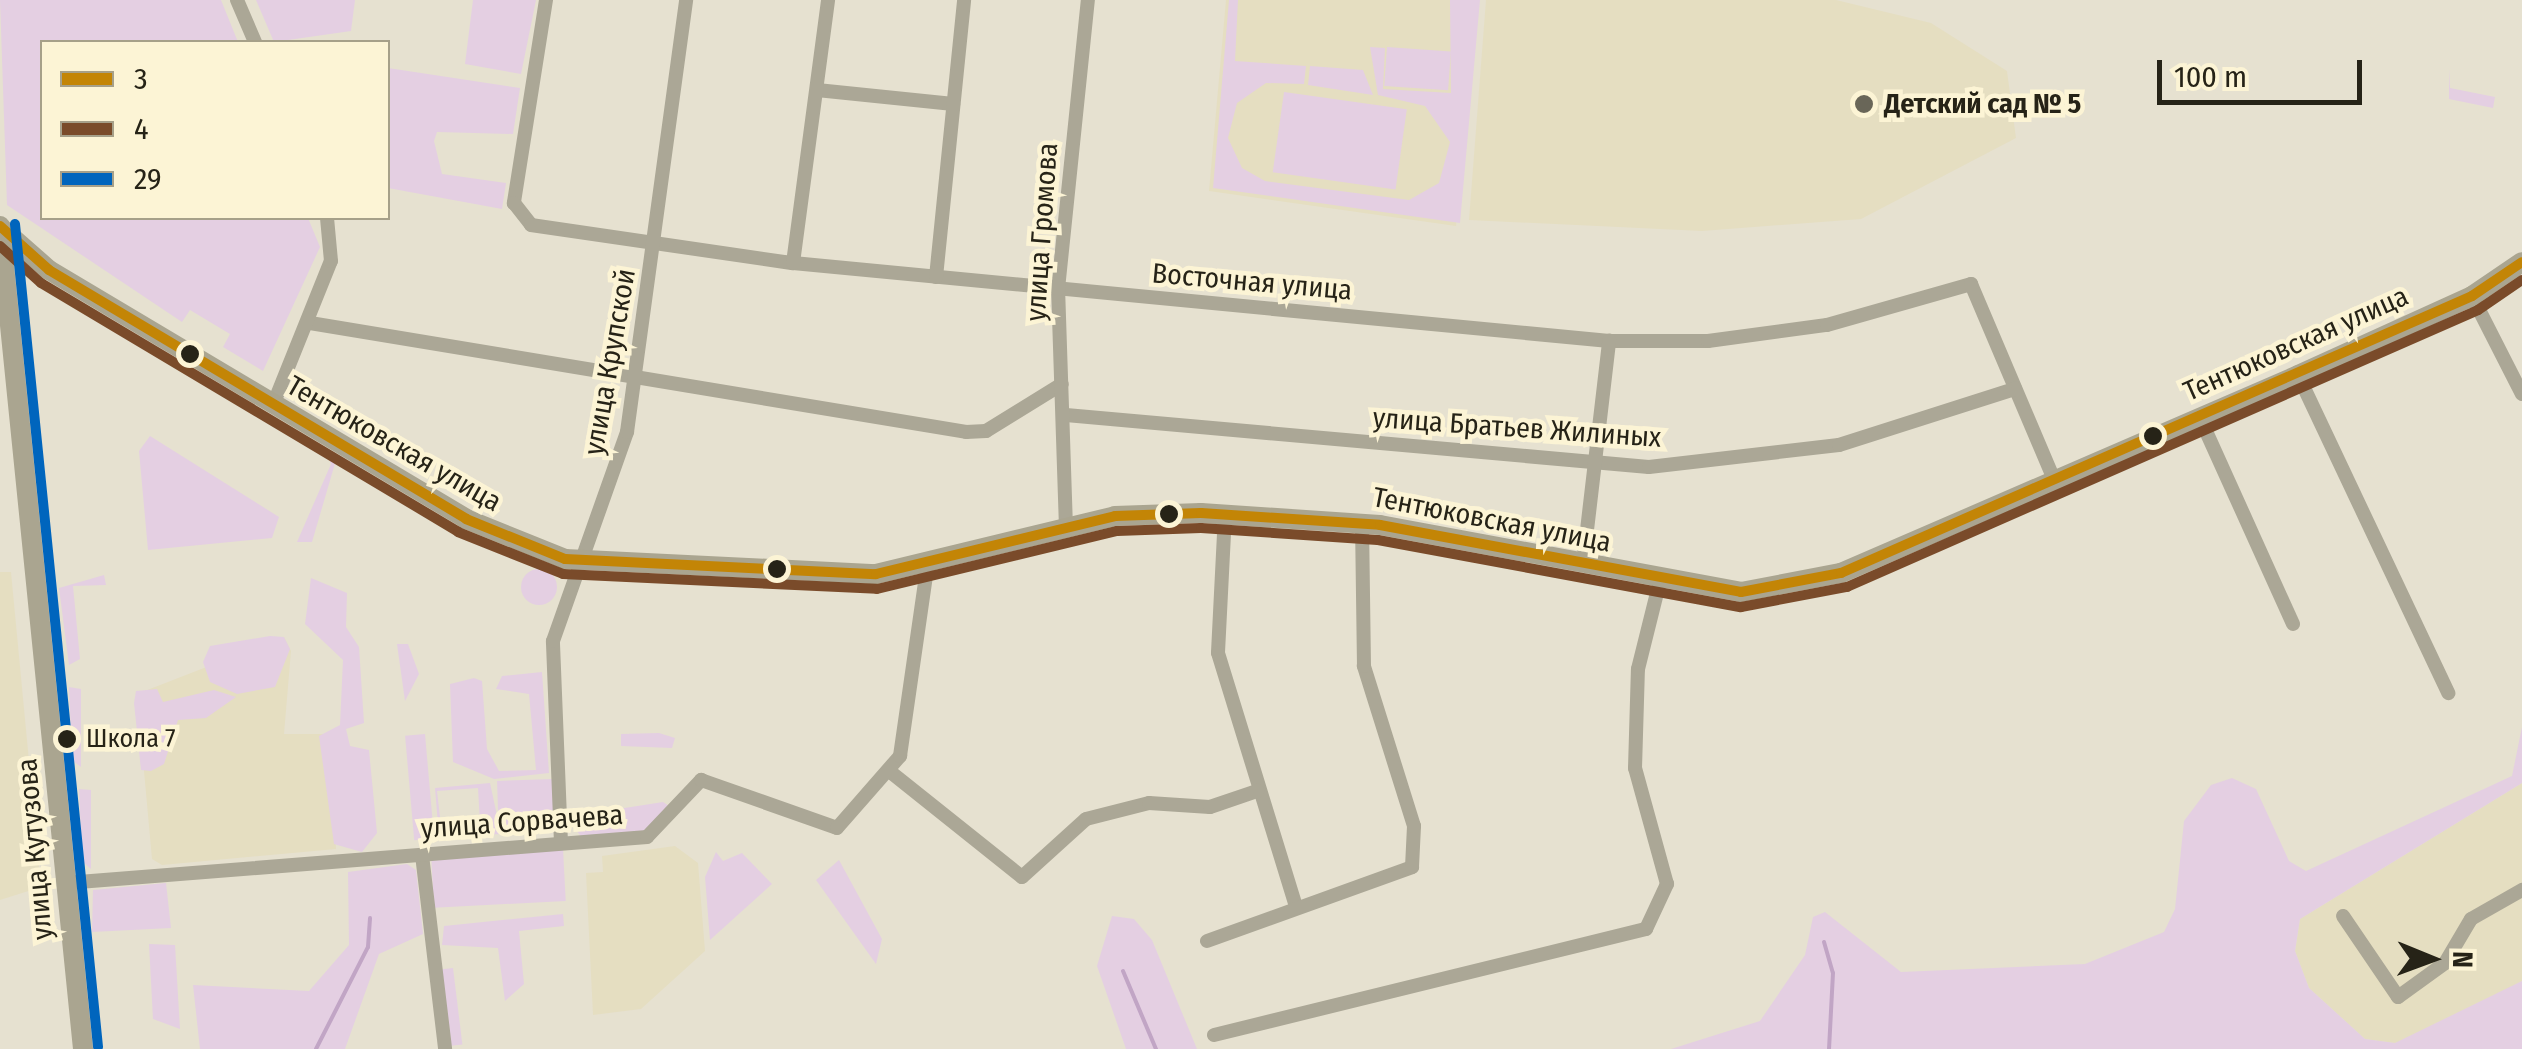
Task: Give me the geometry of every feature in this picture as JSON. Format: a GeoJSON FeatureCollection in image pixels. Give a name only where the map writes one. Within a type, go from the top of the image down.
{"type":"FeatureCollection","features":[{"type":"Feature","properties":{"kind":"street"},"geometry":{"type":"LineString","coordinates":[[237,0],[254,40]]}},
{"type":"Feature","properties":{"kind":"street","name":"Восточная улица"},"geometry":{"type":"LineString","coordinates":[[546,0],[518,217],[793,264],[1609,341],[1790,331],[1979,287],[2015,389]]}},
{"type":"Feature","properties":{"kind":"street","name":"улица Крупской"},"geometry":{"type":"LineString","coordinates":[[562,843],[549,686],[553,641],[613,483],[635,380],[686,0]]}},
{"type":"Feature","properties":{"kind":"street"},"geometry":{"type":"LineString","coordinates":[[793,264],[828,0]]}},
{"type":"Feature","properties":{"kind":"street"},"geometry":{"type":"LineString","coordinates":[[936,278],[964,0]]}},
{"type":"Feature","properties":{"kind":"street","name":"улица Громова"},"geometry":{"type":"LineString","coordinates":[[1066,528],[1066,415],[1058,289],[1088,0]]}},
{"type":"Feature","properties":{"kind":"street"},"geometry":{"type":"LineString","coordinates":[[818,90],[953,104]]}},
{"type":"Feature","properties":{"kind":"street"},"geometry":{"type":"LineString","coordinates":[[273,404],[310,323],[331,261],[326,220]]}},
{"type":"Feature","properties":{"kind":"street","name":"Тентюковская улица"},"geometry":{"type":"LineString","coordinates":[[0,226],[50,270],[486,530],[582,561],[806,574],[927,568],[1066,528],[1140,513],[1225,514],[1362,522],[1660,581],[1742,592],[1797,586],[2054,480],[2298,376],[2472,296],[2522,262]]}},
{"type":"Feature","properties":{"kind":"street","name":"улица Кутузова"},"geometry":{"type":"LineString","coordinates":[[0,226],[83,1049]]}},
{"type":"Feature","properties":{"kind":"street"},"geometry":{"type":"LineString","coordinates":[[2472,296],[2522,394]]}},
{"type":"Feature","properties":{"kind":"street"},"geometry":{"type":"LineString","coordinates":[[310,323],[966,432],[986,431],[1062,384]]}},
{"type":"Feature","properties":{"kind":"street"},"geometry":{"type":"LineString","coordinates":[[1582,564],[1609,341]]}},
{"type":"Feature","properties":{"kind":"street"},"geometry":{"type":"LineString","coordinates":[[2298,376],[2448,693]]}},
{"type":"Feature","properties":{"kind":"street"},"geometry":{"type":"LineString","coordinates":[[2015,389],[2054,480]]}},
{"type":"Feature","properties":{"kind":"street","name":"улица Братьев Жилиных"},"geometry":{"type":"LineString","coordinates":[[1066,415],[1596,463],[1749,462],[1912,425],[2015,389]]}},
{"type":"Feature","properties":{"kind":"street"},"geometry":{"type":"LineString","coordinates":[[2200,418],[2293,624]]}},
{"type":"Feature","properties":{"kind":"street"},"geometry":{"type":"LineString","coordinates":[[1225,514],[1218,653],[1257,791],[1296,907]]}},
{"type":"Feature","properties":{"kind":"street"},"geometry":{"type":"LineString","coordinates":[[1208,941],[1296,907],[1396,876],[1417,851],[1370,706],[1362,522]]}},
{"type":"Feature","properties":{"kind":"street","name":"улица Сорвачева"},"geometry":{"type":"LineString","coordinates":[[66,883],[647,837],[701,780],[837,828],[893,774],[909,722],[927,568]]}},
{"type":"Feature","properties":{"kind":"street"},"geometry":{"type":"LineString","coordinates":[[1214,1035],[1646,930],[1667,884],[1635,768],[1638,669],[1660,581]]}},
{"type":"Feature","properties":{"kind":"street"},"geometry":{"type":"LineString","coordinates":[[893,774],[1022,877],[1086,820],[1149,803],[1210,807],[1257,791]]}},
{"type":"Feature","properties":{"kind":"street"},"geometry":{"type":"LineString","coordinates":[[422,854],[444,1049]]}},
{"type":"Feature","properties":{"kind":"street"},"geometry":{"type":"LineString","coordinates":[[2343,916],[2398,997],[2445,963],[2470,919],[2522,890]]}},
{"type":"Feature","properties":{"kind":"shaded area"},"geometry":{"type":"Polygon","coordinates":[[[0,0],[221,0],[237,40],[40,40],[40,220],[309,220],[320,247],[263,371],[223,347],[230,334],[190,310],[182,322],[7,205],[0,0]]]}},
{"type":"Feature","properties":{"kind":"shaded area"},"geometry":{"type":"Polygon","coordinates":[[[256,0],[355,0],[351,31],[273,40],[256,0]]]}},
{"type":"Feature","properties":{"kind":"shaded area"},"geometry":{"type":"Polygon","coordinates":[[[473,0],[536,0],[521,74],[465,64],[473,0]]]}},
{"type":"Feature","properties":{"kind":"shaded area"},"geometry":{"type":"Polygon","coordinates":[[[1226,0],[1478,0],[1456,226],[1209,191],[1226,0]]]}},
{"type":"Feature","properties":{"kind":"shaded area"},"geometry":{"type":"Polygon","coordinates":[[[1229,0],[1238,0],[1235,61],[1306,66],[1304,84],[1266,83],[1237,103],[1228,138],[1242,168],[1265,181],[1409,200],[1439,183],[1450,142],[1425,106],[1378,95],[1370,47],[1385,48],[1383,89],[1451,93],[1450,0],[1480,0],[1460,223],[1213,188],[1229,0]]]}},
{"type":"Feature","properties":{"kind":"shaded area"},"geometry":{"type":"Polygon","coordinates":[[[1486,0],[1836,0],[1931,23],[2007,71],[2016,138],[1861,219],[1702,231],[1469,220],[1486,0]]]}},
{"type":"Feature","properties":{"kind":"shaded area"},"geometry":{"type":"Polygon","coordinates":[[[1387,47],[1451,51],[1448,90],[1384,86],[1387,47]]]}},
{"type":"Feature","properties":{"kind":"shaded area"},"geometry":{"type":"Polygon","coordinates":[[[1310,66],[1363,70],[1373,95],[1308,85],[1310,66]]]}},
{"type":"Feature","properties":{"kind":"shaded area"},"geometry":{"type":"Polygon","coordinates":[[[390,68],[520,88],[513,134],[437,132],[434,141],[442,174],[506,183],[502,209],[390,188],[390,68]]]}},
{"type":"Feature","properties":{"kind":"shaded area"},"geometry":{"type":"Polygon","coordinates":[[[2449,69],[2450,88],[2495,97],[2493,108],[2449,99],[2449,69]]]}},
{"type":"Feature","properties":{"kind":"shaded area"},"geometry":{"type":"Polygon","coordinates":[[[1284,92],[1407,109],[1396,189],[1273,172],[1284,92]]]}},
{"type":"Feature","properties":{"kind":"shaded area"},"geometry":{"type":"Polygon","coordinates":[[[150,436],[279,517],[272,538],[148,550],[139,451],[150,436]]]}},
{"type":"Feature","properties":{"kind":"shaded area"},"geometry":{"type":"Polygon","coordinates":[[[327,454],[336,460],[312,542],[297,542],[331,464],[327,454]]]}},
{"type":"Feature","properties":{"kind":"shaded area"},"geometry":{"type":"Polygon","coordinates":[[[539,569],[552,574],[557,587],[552,600],[539,605],[526,600],[521,587],[526,574],[539,569]]]}},
{"type":"Feature","properties":{"kind":"shaded area"},"geometry":{"type":"Polygon","coordinates":[[[0,572],[11,572],[41,887],[0,900],[0,572]]]}},
{"type":"Feature","properties":{"kind":"shaded area"},"geometry":{"type":"Polygon","coordinates":[[[104,575],[106,585],[73,586],[80,659],[69,665],[59,588],[104,575]]]}},
{"type":"Feature","properties":{"kind":"shaded area"},"geometry":{"type":"Polygon","coordinates":[[[311,578],[347,593],[346,627],[359,647],[364,723],[346,729],[350,746],[369,750],[377,833],[362,852],[334,844],[319,736],[340,725],[343,660],[305,624],[311,578]]]}},
{"type":"Feature","properties":{"kind":"shaded area"},"geometry":{"type":"Polygon","coordinates":[[[284,637],[291,651],[284,734],[330,734],[336,849],[162,865],[152,859],[137,694],[284,637]]]}},
{"type":"Feature","properties":{"kind":"shaded area"},"geometry":{"type":"Polygon","coordinates":[[[284,637],[290,649],[275,687],[237,694],[210,682],[203,662],[210,646],[284,637]]]}},
{"type":"Feature","properties":{"kind":"shaded area"},"geometry":{"type":"Polygon","coordinates":[[[397,644],[408,644],[419,674],[405,701],[397,644]]]}},
{"type":"Feature","properties":{"kind":"shaded area"},"geometry":{"type":"Polygon","coordinates":[[[542,672],[549,773],[494,779],[453,762],[450,684],[474,678],[482,681],[487,749],[499,771],[536,770],[529,694],[496,689],[502,676],[542,672]]]}},
{"type":"Feature","properties":{"kind":"shaded area"},"geometry":{"type":"Polygon","coordinates":[[[69,687],[81,689],[81,767],[72,760],[69,687]]]}},
{"type":"Feature","properties":{"kind":"shaded area"},"geometry":{"type":"Polygon","coordinates":[[[157,689],[163,702],[214,690],[236,697],[206,718],[178,720],[164,764],[151,771],[141,770],[136,691],[157,689]]]}},
{"type":"Feature","properties":{"kind":"shaded area"},"geometry":{"type":"Polygon","coordinates":[[[2522,727],[2522,783],[2300,919],[2295,951],[2309,988],[2365,1039],[2395,1043],[2522,981],[2522,1049],[1671,1049],[1760,1021],[1805,955],[1813,917],[1825,912],[1901,972],[2085,964],[2164,932],[2175,909],[2184,821],[2211,785],[2232,778],[2256,789],[2289,861],[2306,871],[2512,776],[2522,727]]]}},
{"type":"Feature","properties":{"kind":"shaded area"},"geometry":{"type":"Polygon","coordinates":[[[659,733],[675,738],[672,748],[621,746],[621,734],[659,733]]]}},
{"type":"Feature","properties":{"kind":"shaded area"},"geometry":{"type":"Polygon","coordinates":[[[425,734],[434,839],[414,840],[405,736],[425,734]]]}},
{"type":"Feature","properties":{"kind":"shaded area"},"geometry":{"type":"Polygon","coordinates":[[[553,779],[555,829],[499,831],[497,781],[553,779]]]}},
{"type":"Feature","properties":{"kind":"shaded area"},"geometry":{"type":"Polygon","coordinates":[[[490,783],[501,834],[439,837],[435,788],[490,783]],[[478,788],[437,791],[441,826],[480,823],[478,788]]]}},
{"type":"Feature","properties":{"kind":"shaded area"},"geometry":{"type":"Polygon","coordinates":[[[2522,783],[2522,981],[2428,1032],[2395,1043],[2365,1039],[2309,988],[2295,951],[2300,919],[2522,783]]]}},
{"type":"Feature","properties":{"kind":"shaded area"},"geometry":{"type":"Polygon","coordinates":[[[79,789],[91,790],[91,869],[82,861],[79,789]]]}},
{"type":"Feature","properties":{"kind":"shaded area"},"geometry":{"type":"Polygon","coordinates":[[[663,802],[672,808],[644,833],[582,838],[575,828],[580,815],[663,802]]]}},
{"type":"Feature","properties":{"kind":"shaded area"},"geometry":{"type":"Polygon","coordinates":[[[675,846],[698,863],[705,951],[641,1009],[593,1015],[586,873],[603,872],[602,856],[675,846]]]}},
{"type":"Feature","properties":{"kind":"shaded area"},"geometry":{"type":"Polygon","coordinates":[[[563,849],[566,901],[434,908],[431,856],[563,849]]]}},
{"type":"Feature","properties":{"kind":"shaded area"},"geometry":{"type":"Polygon","coordinates":[[[716,852],[723,861],[742,853],[772,884],[710,940],[705,877],[716,852]]]}},
{"type":"Feature","properties":{"kind":"shaded area"},"geometry":{"type":"Polygon","coordinates":[[[839,860],[882,939],[876,964],[816,880],[839,860]]]}},
{"type":"Feature","properties":{"kind":"shaded area"},"geometry":{"type":"Polygon","coordinates":[[[407,864],[416,870],[423,934],[379,954],[345,1049],[200,1049],[193,985],[309,991],[349,945],[348,872],[407,864]]]}},
{"type":"Feature","properties":{"kind":"shaded area"},"geometry":{"type":"Polygon","coordinates":[[[166,883],[171,928],[92,932],[93,890],[166,883]]]}},
{"type":"Feature","properties":{"kind":"shaded area"},"geometry":{"type":"Polygon","coordinates":[[[563,914],[564,926],[519,931],[524,984],[505,1001],[498,948],[442,945],[444,926],[563,914]]]}},
{"type":"Feature","properties":{"kind":"shaded area"},"geometry":{"type":"Polygon","coordinates":[[[1112,916],[1134,919],[1152,940],[1197,1049],[1126,1049],[1097,966],[1112,916]]]}},
{"type":"Feature","properties":{"kind":"shaded area"},"geometry":{"type":"Polygon","coordinates":[[[149,944],[175,945],[180,1029],[153,1019],[149,944]]]}},
{"type":"Feature","properties":{"kind":"shaded area"},"geometry":{"type":"Polygon","coordinates":[[[453,968],[462,1044],[451,1046],[442,969],[453,968]]]}},
{"type":"Feature","properties":{"kind":"waterway"},"geometry":{"type":"LineString","coordinates":[[316,1049],[368,947],[370,918]]}},
{"type":"Feature","properties":{"kind":"waterway"},"geometry":{"type":"LineString","coordinates":[[1824,942],[1833,973],[1829,1049]]}},
{"type":"Feature","properties":{"kind":"waterway"},"geometry":{"type":"LineString","coordinates":[[1123,971],[1156,1049]]}},
{"type":"Feature","properties":{"kind":"transit line","name":"29"},"geometry":{"type":"LineString","coordinates":[[15,224],[98,1047]]}},
{"type":"Feature","properties":{"kind":"transit line","name":"3"},"geometry":{"type":"LineString","coordinates":[[0,226],[49,270],[466,519],[565,559],[876,574],[1115,516],[1201,513],[1380,525],[1741,592],[1841,573],[2472,296],[2522,262]]}},
{"type":"Feature","properties":{"kind":"transit line","name":"4"},"geometry":{"type":"LineString","coordinates":[[0,246],[41,283],[458,532],[563,574],[877,589],[1117,531],[1201,528],[1378,540],[1741,607],[1847,587],[2478,310],[2522,280]]}},
{"type":"Feature","properties":{"kind":"place","name":"Детский сад № 5"},"geometry":{"type":"Point","coordinates":[1864,104]}},
{"type":"Feature","properties":{"kind":"place","name":"Школа 7"},"geometry":{"type":"Point","coordinates":[67,739]}}]}
